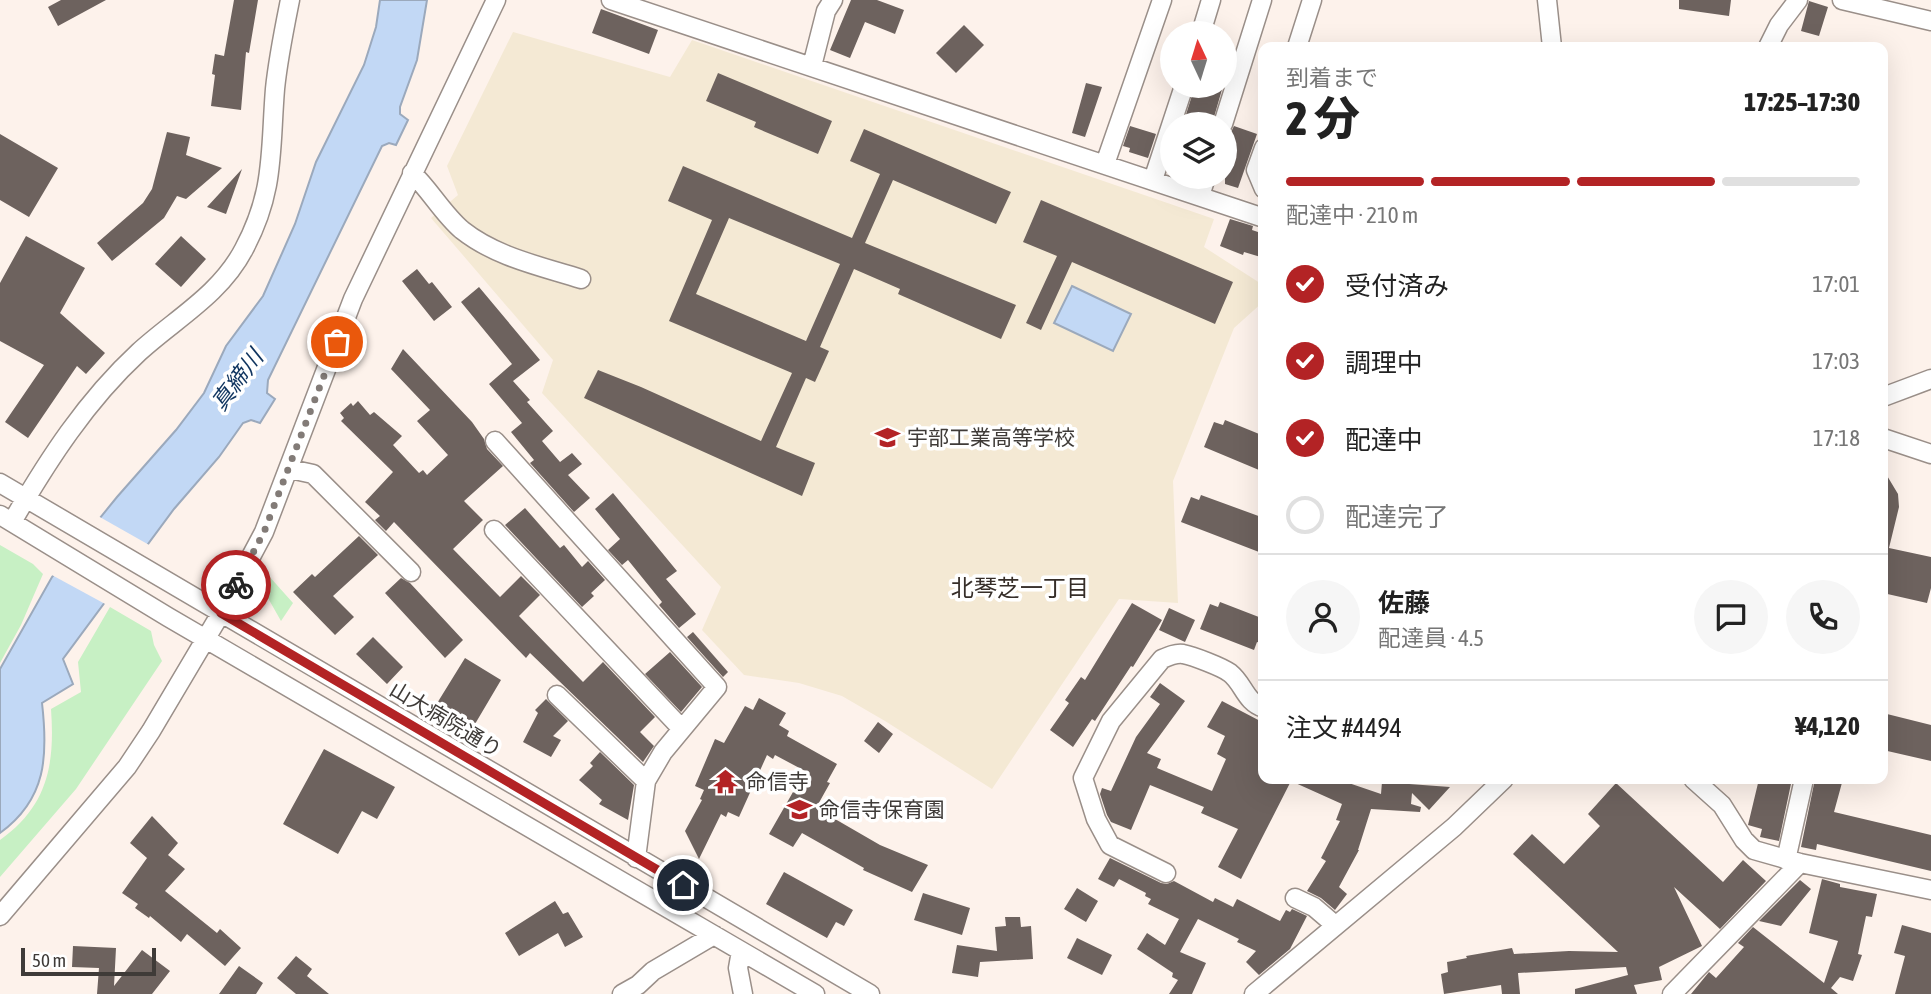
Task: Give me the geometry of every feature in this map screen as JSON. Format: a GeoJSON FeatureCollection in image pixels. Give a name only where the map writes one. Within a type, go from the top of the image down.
{"type":"FeatureCollection","features":[{"type":"Feature","properties":{"kind":"street"},"geometry":{"type":"LineString","coordinates":[[290,0],[275,91],[269,182],[262,208],[243,250],[222,280],[199,304],[140,351],[87,406],[26,499],[6,519],[206,640],[815,994]]}},
{"type":"Feature","properties":{"kind":"street"},"geometry":{"type":"LineString","coordinates":[[0,916],[127,767],[151,732],[221,613],[264,532],[353,299],[496,0]]}},
{"type":"Feature","properties":{"kind":"street"},"geometry":{"type":"LineString","coordinates":[[611,0],[1258,216]]}},
{"type":"Feature","properties":{"kind":"street"},"geometry":{"type":"LineString","coordinates":[[812,66],[826,11],[833,0]]}},
{"type":"Feature","properties":{"kind":"street"},"geometry":{"type":"LineString","coordinates":[[1105,164],[1162,0]]}},
{"type":"Feature","properties":{"kind":"street"},"geometry":{"type":"LineString","coordinates":[[1205,21],[1211,0]]}},
{"type":"Feature","properties":{"kind":"street"},"geometry":{"type":"LineString","coordinates":[[1227,112],[1262,0]]}},
{"type":"Feature","properties":{"kind":"street"},"geometry":{"type":"LineString","coordinates":[[1299,42],[1312,0]]}},
{"type":"Feature","properties":{"kind":"street"},"geometry":{"type":"LineString","coordinates":[[1547,0],[1551,42]]}},
{"type":"Feature","properties":{"kind":"street"},"geometry":{"type":"LineString","coordinates":[[1770,42],[1779,25],[1798,0]]}},
{"type":"Feature","properties":{"kind":"street"},"geometry":{"type":"LineString","coordinates":[[1842,0],[1931,21]]}},
{"type":"Feature","properties":{"kind":"street"},"geometry":{"type":"LineString","coordinates":[[1153,180],[1180,98]]}},
{"type":"Feature","properties":{"kind":"street"},"geometry":{"type":"LineString","coordinates":[[412,173],[460,228],[493,251],[581,279]]}},
{"type":"Feature","properties":{"kind":"street"},"geometry":{"type":"LineString","coordinates":[[1200,196],[1202,189]]}},
{"type":"Feature","properties":{"kind":"street"},"geometry":{"type":"LineString","coordinates":[[1888,395],[1931,379]]}},
{"type":"Feature","properties":{"kind":"street"},"geometry":{"type":"LineString","coordinates":[[1888,440],[1931,454]]}},
{"type":"Feature","properties":{"kind":"street"},"geometry":{"type":"LineString","coordinates":[[495,441],[717,687],[681,728],[646,781],[636,858]]}},
{"type":"Feature","properties":{"kind":"street"},"geometry":{"type":"LineString","coordinates":[[290,469],[313,474],[411,572]]}},
{"type":"Feature","properties":{"kind":"street","name":"山大病院通り"},"geometry":{"type":"LineString","coordinates":[[0,483],[870,994]]}},
{"type":"Feature","properties":{"kind":"street"},"geometry":{"type":"LineString","coordinates":[[494,530],[681,728]]}},
{"type":"Feature","properties":{"kind":"street"},"geometry":{"type":"LineString","coordinates":[[1166,873],[1110,845],[1096,819],[1083,778],[1111,721],[1162,659],[1173,654],[1182,654],[1228,671],[1244,694],[1258,706]]}},
{"type":"Feature","properties":{"kind":"street"},"geometry":{"type":"LineString","coordinates":[[557,695],[646,781]]}},
{"type":"Feature","properties":{"kind":"street"},"geometry":{"type":"LineString","coordinates":[[1254,994],[1454,827],[1494,784]]}},
{"type":"Feature","properties":{"kind":"street"},"geometry":{"type":"LineString","coordinates":[[1699,784],[1722,805],[1744,840],[1754,850],[1793,862],[1931,890]]}},
{"type":"Feature","properties":{"kind":"street"},"geometry":{"type":"LineString","coordinates":[[1672,994],[1793,862],[1803,784]]}},
{"type":"Feature","properties":{"kind":"street"},"geometry":{"type":"LineString","coordinates":[[1295,898],[1314,907],[1335,925]]}},
{"type":"Feature","properties":{"kind":"street"},"geometry":{"type":"LineString","coordinates":[[622,994],[638,985],[653,971],[714,935]]}},
{"type":"Feature","properties":{"kind":"street"},"geometry":{"type":"LineString","coordinates":[[741,951],[738,968],[743,994]]}},
{"type":"Feature","properties":{"kind":"shaded area","name":"宇部工業高等学校"},"geometry":{"type":"Polygon","coordinates":[[[513,32],[670,77],[692,40],[1214,219],[1204,247],[1258,282],[1258,306],[1234,328],[1173,481],[1178,603],[1119,599],[992,789],[842,696],[799,683],[744,675],[702,630],[721,587],[542,393],[553,360],[431,218],[458,195],[447,166],[513,32]]]}},
{"type":"Feature","properties":{"kind":"green space"},"geometry":{"type":"Polygon","coordinates":[[[0,545],[33,564],[43,574],[21,625],[0,663],[0,545]]]}},
{"type":"Feature","properties":{"kind":"green space"},"geometry":{"type":"Polygon","coordinates":[[[268,575],[293,603],[281,621],[264,591],[268,575]]]}},
{"type":"Feature","properties":{"kind":"green space"},"geometry":{"type":"Polygon","coordinates":[[[110,607],[151,631],[162,661],[76,789],[0,877],[0,840],[29,813],[45,782],[51,748],[51,709],[81,692],[78,662],[110,607]]]}},
{"type":"Feature","properties":{"kind":"water","name":"真締川"},"geometry":{"type":"Polygon","coordinates":[[[380,0],[427,0],[417,60],[400,107],[400,114],[408,120],[396,145],[389,143],[382,146],[268,380],[267,393],[275,399],[260,423],[251,420],[243,423],[219,457],[174,509],[63,659],[73,684],[42,703],[44,758],[36,791],[16,820],[0,833],[0,669],[52,577],[204,393],[226,346],[263,296],[295,224],[316,162],[364,65],[376,27],[380,0]]]}},
{"type":"Feature","properties":{"kind":"water"},"geometry":{"type":"Polygon","coordinates":[[[1072,286],[1131,314],[1113,351],[1054,323],[1072,286]]]}},
{"type":"Feature","properties":{"kind":"pier"},"geometry":{"type":"Polygon","coordinates":[[[98,516],[151,546],[107,605],[50,574],[98,516]]]}},
{"type":"Feature","properties":{"kind":"building"},"geometry":{"type":"Polygon","coordinates":[[[61,0],[106,0],[58,26],[48,7],[61,0]]]}},
{"type":"Feature","properties":{"kind":"building"},"geometry":{"type":"Polygon","coordinates":[[[234,0],[258,0],[249,53],[246,52],[241,110],[211,106],[215,54],[224,56],[234,0]]]}},
{"type":"Feature","properties":{"kind":"building"},"geometry":{"type":"Polygon","coordinates":[[[851,0],[877,0],[904,10],[895,34],[865,22],[850,58],[830,50],[851,0]]]}},
{"type":"Feature","properties":{"kind":"building"},"geometry":{"type":"Polygon","coordinates":[[[1679,0],[1731,0],[1729,16],[1679,9],[1679,0]]]}},
{"type":"Feature","properties":{"kind":"building"},"geometry":{"type":"Polygon","coordinates":[[[1809,1],[1828,7],[1819,36],[1801,31],[1809,1]]]}},
{"type":"Feature","properties":{"kind":"building"},"geometry":{"type":"Polygon","coordinates":[[[601,9],[658,30],[649,54],[592,33],[601,9]]]}},
{"type":"Feature","properties":{"kind":"building"},"geometry":{"type":"Polygon","coordinates":[[[964,25],[984,45],[956,73],[936,53],[964,25]]]}},
{"type":"Feature","properties":{"kind":"building"},"geometry":{"type":"Polygon","coordinates":[[[718,73],[832,121],[818,154],[754,127],[756,122],[706,101],[718,73]]]}},
{"type":"Feature","properties":{"kind":"building"},"geometry":{"type":"Polygon","coordinates":[[[1086,83],[1102,87],[1085,137],[1072,133],[1086,83]]]}},
{"type":"Feature","properties":{"kind":"building"},"geometry":{"type":"Polygon","coordinates":[[[1191,98],[1220,98],[1215,112],[1187,112],[1191,98]]]}},
{"type":"Feature","properties":{"kind":"building"},"geometry":{"type":"Polygon","coordinates":[[[1130,126],[1156,134],[1148,158],[1129,152],[1130,148],[1123,146],[1130,126]]]}},
{"type":"Feature","properties":{"kind":"building"},"geometry":{"type":"Polygon","coordinates":[[[1237,127],[1257,134],[1237,188],[1237,127]]]}},
{"type":"Feature","properties":{"kind":"building"},"geometry":{"type":"Polygon","coordinates":[[[864,129],[1011,192],[996,224],[893,180],[865,243],[1016,305],[1001,339],[898,294],[900,289],[854,269],[820,347],[829,351],[815,382],[806,378],[776,447],[815,463],[802,496],[584,398],[598,370],[761,441],[792,373],[669,321],[712,220],[668,201],[683,166],[852,238],[880,174],[850,161],[864,129]],[[729,218],[696,294],[806,341],[840,264],[729,218]]]}},
{"type":"Feature","properties":{"kind":"building"},"geometry":{"type":"Polygon","coordinates":[[[167,132],[190,137],[186,155],[222,168],[186,199],[177,196],[164,218],[112,261],[97,243],[143,203],[152,189],[167,132]]]}},
{"type":"Feature","properties":{"kind":"building"},"geometry":{"type":"Polygon","coordinates":[[[0,134],[58,168],[29,217],[0,200],[0,134]]]}},
{"type":"Feature","properties":{"kind":"building"},"geometry":{"type":"Polygon","coordinates":[[[242,169],[226,214],[207,207],[242,169]]]}},
{"type":"Feature","properties":{"kind":"building"},"geometry":{"type":"Polygon","coordinates":[[[1041,200],[1233,282],[1215,324],[1072,262],[1041,330],[1026,323],[1057,256],[1023,242],[1041,200]]]}},
{"type":"Feature","properties":{"kind":"building"},"geometry":{"type":"Polygon","coordinates":[[[1230,219],[1253,226],[1252,230],[1258,232],[1258,256],[1244,252],[1243,255],[1220,246],[1230,219]]]}},
{"type":"Feature","properties":{"kind":"building"},"geometry":{"type":"Polygon","coordinates":[[[26,236],[85,268],[60,313],[105,353],[86,374],[77,366],[28,438],[5,422],[44,365],[0,341],[0,283],[26,236]]]}},
{"type":"Feature","properties":{"kind":"building"},"geometry":{"type":"Polygon","coordinates":[[[181,236],[206,259],[181,287],[155,264],[181,236]]]}},
{"type":"Feature","properties":{"kind":"building"},"geometry":{"type":"Polygon","coordinates":[[[417,269],[429,284],[432,282],[452,307],[434,321],[402,281],[417,269]]]}},
{"type":"Feature","properties":{"kind":"building"},"geometry":{"type":"Polygon","coordinates":[[[479,287],[540,360],[513,381],[530,400],[527,402],[553,431],[542,441],[560,462],[572,453],[582,464],[568,475],[590,498],[574,512],[530,463],[534,460],[511,432],[522,423],[489,384],[512,364],[461,302],[479,287]]]}},
{"type":"Feature","properties":{"kind":"building"},"geometry":{"type":"Polygon","coordinates":[[[403,349],[472,422],[484,439],[487,449],[503,466],[464,501],[483,520],[453,549],[500,597],[521,576],[540,595],[519,616],[583,682],[603,662],[655,717],[640,732],[654,746],[643,762],[530,653],[526,658],[394,522],[386,531],[375,520],[380,516],[365,502],[393,472],[341,421],[344,418],[340,413],[351,403],[353,406],[358,401],[370,415],[374,412],[402,436],[393,445],[419,473],[423,470],[427,475],[448,455],[417,421],[430,410],[391,369],[403,349]]]}},
{"type":"Feature","properties":{"kind":"building"},"geometry":{"type":"Polygon","coordinates":[[[1225,420],[1258,434],[1258,470],[1204,447],[1214,422],[1223,425],[1225,420]]]}},
{"type":"Feature","properties":{"kind":"building"},"geometry":{"type":"Polygon","coordinates":[[[1888,477],[1898,494],[1899,507],[1889,548],[1931,557],[1931,588],[1927,603],[1888,594],[1888,477]]]}},
{"type":"Feature","properties":{"kind":"building"},"geometry":{"type":"Polygon","coordinates":[[[613,493],[677,571],[666,579],[696,614],[679,628],[659,605],[662,602],[628,560],[622,565],[608,550],[620,539],[595,509],[613,493]]]}},
{"type":"Feature","properties":{"kind":"building"},"geometry":{"type":"Polygon","coordinates":[[[1201,495],[1258,516],[1258,552],[1181,522],[1191,497],[1199,500],[1201,495]]]}},
{"type":"Feature","properties":{"kind":"building"},"geometry":{"type":"Polygon","coordinates":[[[525,508],[560,548],[564,545],[582,567],[588,561],[605,580],[591,593],[594,596],[582,607],[505,525],[525,508]]]}},
{"type":"Feature","properties":{"kind":"building"},"geometry":{"type":"Polygon","coordinates":[[[359,536],[378,555],[333,596],[354,617],[335,635],[293,592],[312,574],[315,577],[359,536]]]}},
{"type":"Feature","properties":{"kind":"building"},"geometry":{"type":"Polygon","coordinates":[[[401,578],[410,583],[463,640],[445,658],[385,593],[401,578]]]}},
{"type":"Feature","properties":{"kind":"building"},"geometry":{"type":"Polygon","coordinates":[[[1220,602],[1258,617],[1258,642],[1254,650],[1200,629],[1210,604],[1218,607],[1220,602]]]}},
{"type":"Feature","properties":{"kind":"building"},"geometry":{"type":"Polygon","coordinates":[[[1132,603],[1162,620],[1133,667],[1131,666],[1095,721],[1092,719],[1073,747],[1050,730],[1069,703],[1065,700],[1081,677],[1085,680],[1132,603]]]}},
{"type":"Feature","properties":{"kind":"building"},"geometry":{"type":"Polygon","coordinates":[[[1169,608],[1195,620],[1185,642],[1159,630],[1169,608]]]}},
{"type":"Feature","properties":{"kind":"building"},"geometry":{"type":"Polygon","coordinates":[[[693,632],[728,672],[723,677],[687,637],[693,632]]]}},
{"type":"Feature","properties":{"kind":"building"},"geometry":{"type":"Polygon","coordinates":[[[373,637],[403,667],[387,684],[356,654],[373,637]]]}},
{"type":"Feature","properties":{"kind":"building"},"geometry":{"type":"Polygon","coordinates":[[[670,652],[702,687],[681,712],[645,674],[670,652]]]}},
{"type":"Feature","properties":{"kind":"building"},"geometry":{"type":"Polygon","coordinates":[[[465,658],[501,680],[475,724],[461,715],[454,727],[431,713],[465,658]]]}},
{"type":"Feature","properties":{"kind":"building"},"geometry":{"type":"Polygon","coordinates":[[[1160,683],[1185,701],[1147,753],[1161,759],[1157,768],[1212,791],[1226,759],[1217,754],[1225,736],[1207,727],[1222,701],[1258,720],[1258,784],[1289,784],[1241,879],[1218,867],[1238,829],[1201,813],[1204,807],[1150,785],[1131,830],[1111,822],[1107,815],[1100,794],[1102,788],[1111,791],[1136,737],[1160,704],[1150,697],[1160,683]]]}},
{"type":"Feature","properties":{"kind":"building"},"geometry":{"type":"Polygon","coordinates":[[[759,698],[786,713],[779,725],[789,731],[787,736],[837,764],[816,808],[880,845],[928,865],[912,892],[863,870],[864,868],[802,833],[793,847],[769,834],[805,771],[775,755],[773,759],[767,755],[739,817],[728,812],[726,817],[721,814],[699,859],[685,831],[702,800],[700,799],[704,790],[695,786],[715,739],[724,743],[745,706],[753,710],[759,698]]]}},
{"type":"Feature","properties":{"kind":"building"},"geometry":{"type":"Polygon","coordinates":[[[546,699],[568,721],[553,736],[561,740],[551,757],[523,742],[538,713],[535,710],[546,699]]]}},
{"type":"Feature","properties":{"kind":"building"},"geometry":{"type":"Polygon","coordinates":[[[1888,714],[1931,725],[1931,761],[1888,751],[1888,714]]]}},
{"type":"Feature","properties":{"kind":"building"},"geometry":{"type":"Polygon","coordinates":[[[878,722],[893,734],[879,753],[864,741],[878,722]]]}},
{"type":"Feature","properties":{"kind":"building"},"geometry":{"type":"Polygon","coordinates":[[[324,749],[395,787],[377,819],[362,811],[338,854],[283,824],[324,749]]]}},
{"type":"Feature","properties":{"kind":"building"},"geometry":{"type":"Polygon","coordinates":[[[600,752],[634,785],[628,820],[599,804],[602,800],[579,780],[593,766],[590,763],[600,752]]]}},
{"type":"Feature","properties":{"kind":"building"},"geometry":{"type":"Polygon","coordinates":[[[1298,784],[1352,784],[1381,794],[1382,784],[1450,787],[1429,810],[1412,793],[1411,804],[1421,807],[1420,812],[1371,809],[1359,850],[1339,887],[1347,894],[1335,910],[1307,891],[1326,861],[1321,858],[1340,821],[1336,820],[1342,804],[1298,784]]]}},
{"type":"Feature","properties":{"kind":"building"},"geometry":{"type":"Polygon","coordinates":[[[1617,784],[1723,882],[1743,860],[1766,881],[1720,929],[1674,887],[1702,946],[1659,967],[1662,980],[1634,985],[1637,994],[1575,994],[1575,989],[1628,975],[1626,967],[1518,973],[1520,994],[1502,994],[1501,985],[1444,994],[1441,974],[1448,972],[1447,962],[1467,958],[1466,956],[1512,948],[1514,954],[1618,952],[1513,854],[1532,834],[1564,864],[1600,826],[1588,814],[1617,784]]]}},
{"type":"Feature","properties":{"kind":"building"},"geometry":{"type":"Polygon","coordinates":[[[1758,784],[1791,784],[1779,841],[1760,837],[1762,829],[1748,825],[1758,784]]]}},
{"type":"Feature","properties":{"kind":"building"},"geometry":{"type":"Polygon","coordinates":[[[1814,784],[1842,784],[1834,812],[1931,835],[1931,871],[1817,844],[1816,850],[1801,847],[1814,784]]]}},
{"type":"Feature","properties":{"kind":"building"},"geometry":{"type":"Polygon","coordinates":[[[152,816],[178,843],[168,855],[185,869],[165,891],[217,933],[220,929],[241,948],[225,966],[187,934],[181,942],[150,916],[149,918],[135,908],[138,904],[122,893],[147,858],[130,843],[152,816]]]}},
{"type":"Feature","properties":{"kind":"building"},"geometry":{"type":"Polygon","coordinates":[[[1110,858],[1161,883],[1174,881],[1213,902],[1215,898],[1233,907],[1237,899],[1280,921],[1286,910],[1290,912],[1292,909],[1307,916],[1290,949],[1259,975],[1246,962],[1256,951],[1237,942],[1239,939],[1198,919],[1180,952],[1206,963],[1192,994],[1169,994],[1178,980],[1172,977],[1173,973],[1137,949],[1147,933],[1165,945],[1179,919],[1148,904],[1151,899],[1145,896],[1146,893],[1119,879],[1114,887],[1098,879],[1110,858]]]}},
{"type":"Feature","properties":{"kind":"building"},"geometry":{"type":"Polygon","coordinates":[[[784,872],[853,910],[844,926],[836,922],[827,938],[766,904],[784,872]]]}},
{"type":"Feature","properties":{"kind":"building"},"geometry":{"type":"Polygon","coordinates":[[[1822,879],[1840,884],[1840,887],[1877,894],[1872,917],[1866,916],[1858,954],[1862,955],[1853,981],[1840,977],[1831,988],[1838,994],[1691,994],[1709,972],[1716,978],[1744,947],[1738,943],[1753,927],[1824,983],[1838,941],[1809,933],[1822,879]]]}},
{"type":"Feature","properties":{"kind":"building"},"geometry":{"type":"Polygon","coordinates":[[[1800,880],[1811,889],[1781,926],[1759,921],[1800,880]]]}},
{"type":"Feature","properties":{"kind":"building"},"geometry":{"type":"Polygon","coordinates":[[[1077,888],[1098,901],[1086,922],[1064,909],[1077,888]]]}},
{"type":"Feature","properties":{"kind":"building"},"geometry":{"type":"Polygon","coordinates":[[[923,893],[970,908],[962,935],[914,920],[923,893]]]}},
{"type":"Feature","properties":{"kind":"building"},"geometry":{"type":"Polygon","coordinates":[[[555,901],[563,914],[568,912],[583,937],[565,947],[558,933],[519,956],[505,933],[555,901]]]}},
{"type":"Feature","properties":{"kind":"building"},"geometry":{"type":"Polygon","coordinates":[[[1005,917],[1020,917],[1021,927],[1031,926],[1033,959],[980,962],[978,977],[952,973],[957,945],[997,951],[995,927],[1006,926],[1005,917]]]}},
{"type":"Feature","properties":{"kind":"building"},"geometry":{"type":"Polygon","coordinates":[[[1902,925],[1931,933],[1931,994],[1895,994],[1905,956],[1894,953],[1902,925]]]}},
{"type":"Feature","properties":{"kind":"building"},"geometry":{"type":"Polygon","coordinates":[[[1077,938],[1112,955],[1102,975],[1067,958],[1077,938]]]}},
{"type":"Feature","properties":{"kind":"building"},"geometry":{"type":"Polygon","coordinates":[[[73,946],[116,948],[114,986],[142,950],[170,971],[152,994],[97,994],[99,968],[72,967],[73,946]]]}},
{"type":"Feature","properties":{"kind":"building"},"geometry":{"type":"Polygon","coordinates":[[[296,956],[312,969],[307,976],[329,994],[296,994],[277,978],[296,956]]]}},
{"type":"Feature","properties":{"kind":"building"},"geometry":{"type":"Polygon","coordinates":[[[239,966],[263,983],[256,994],[219,994],[239,966]]]}},
{"type":"Feature","properties":{"kind":"way so far"},"geometry":{"type":"LineString","coordinates":[[236,585],[264,532],[337,342]]}},
{"type":"Feature","properties":{"kind":"place","name":"宇部工業高等学校"},"geometry":{"type":"Point","coordinates":[887,437]}},
{"type":"Feature","properties":{"kind":"place","name":"命信寺"},"geometry":{"type":"Point","coordinates":[726,781]}},
{"type":"Feature","properties":{"kind":"place","name":"命信寺保育園"},"geometry":{"type":"Point","coordinates":[799,809]}},
{"type":"Feature","properties":{"kind":"district","name":"北琴芝一丁目"},"geometry":{"type":"Point","coordinates":[1020,588]}},
{"type":"Feature","properties":{"kind":"route"},"geometry":{"type":"LineString","coordinates":[[236,585],[221,613],[683,885]]}}]}
